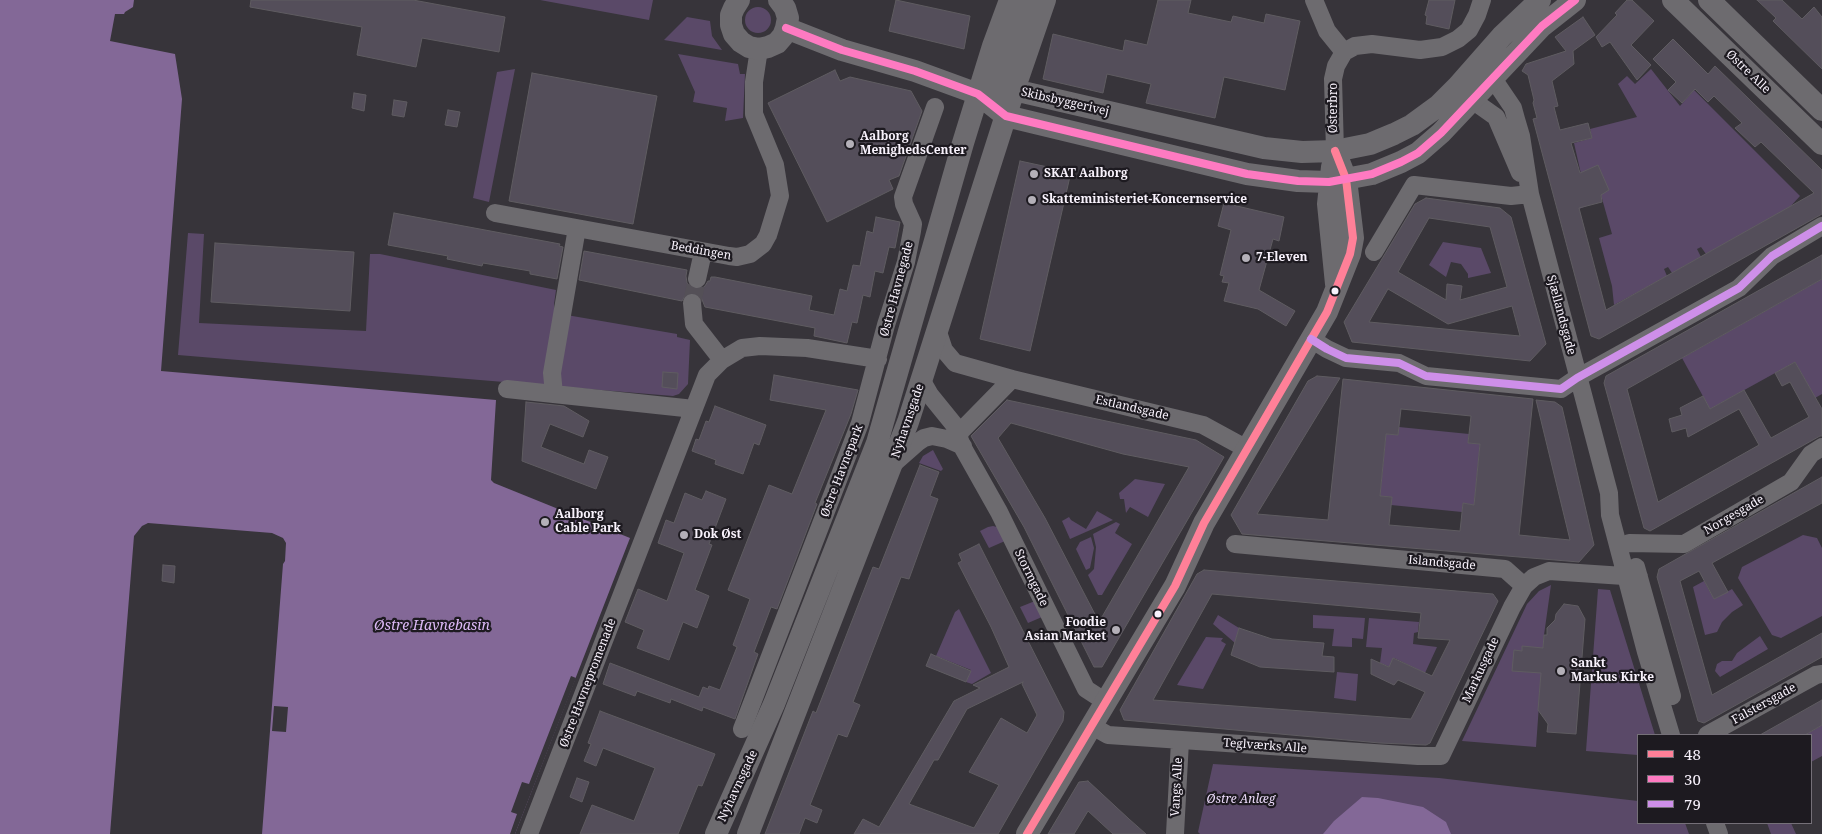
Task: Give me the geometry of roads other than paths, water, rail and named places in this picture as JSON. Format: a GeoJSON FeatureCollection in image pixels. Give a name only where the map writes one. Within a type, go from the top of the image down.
{"type":"FeatureCollection","features":[{"type":"Feature","properties":{"kind":"street"},"geometry":{"type":"LineString","coordinates":[[739,0],[731,15],[731,25],[734,34],[749,47],[759,49],[777,43],[783,36],[788,18],[785,8],[779,0]]}},
{"type":"Feature","properties":{"kind":"street","name":"Nyhavnsgade"},"geometry":{"type":"LineString","coordinates":[[748,834],[893,464],[938,332],[1006,116],[997,91],[1010,0]]}},
{"type":"Feature","properties":{"kind":"street"},"geometry":{"type":"LineString","coordinates":[[938,332],[967,196],[988,121],[988,110],[997,91],[1003,66],[1028,0]]}},
{"type":"Feature","properties":{"kind":"street","name":"Nyhavnsgade"},"geometry":{"type":"LineString","coordinates":[[716,834],[751,758],[821,589],[877,443],[963,143],[997,91],[1045,0]]}},
{"type":"Feature","properties":{"kind":"street"},"geometry":{"type":"LineString","coordinates":[[1314,0],[1327,31],[1344,52],[1355,46],[1372,44],[1420,50],[1442,47],[1458,39],[1469,30],[1482,0]]}},
{"type":"Feature","properties":{"kind":"street","name":"Østerbro"},"geometry":{"type":"LineString","coordinates":[[1334,151],[1370,144],[1394,134],[1412,125],[1438,106],[1502,36],[1540,0]]}},
{"type":"Feature","properties":{"kind":"street"},"geometry":{"type":"LineString","coordinates":[[997,91],[1006,116],[1246,174],[1298,181],[1338,180],[1372,174],[1418,153],[1441,133],[1542,26],[1575,0]]}},
{"type":"Feature","properties":{"kind":"street","name":"Østre Alle"},"geometry":{"type":"LineString","coordinates":[[1674,0],[1822,144]]}},
{"type":"Feature","properties":{"kind":"street","name":"Østre Alle"},"geometry":{"type":"LineString","coordinates":[[1709,0],[1822,110]]}},
{"type":"Feature","properties":{"kind":"street"},"geometry":{"type":"LineString","coordinates":[[786,28],[842,50],[915,71],[997,91]]}},
{"type":"Feature","properties":{"kind":"street","name":"Beddingen"},"geometry":{"type":"LineString","coordinates":[[495,212],[703,252],[737,257],[750,254],[765,240],[779,204],[780,188],[775,165],[754,114],[754,82],[759,49]]}},
{"type":"Feature","properties":{"kind":"street","name":"Østerbro"},"geometry":{"type":"LineString","coordinates":[[1027,834],[1175,586],[1204,523],[1327,312],[1336,289],[1328,204],[1338,180],[1334,151],[1333,79],[1336,66],[1344,52]]}},
{"type":"Feature","properties":{"kind":"street","name":"Sjællandsgade"},"geometry":{"type":"LineString","coordinates":[[1492,77],[1513,108],[1521,136],[1530,194],[1577,378],[1609,493],[1610,515],[1683,734]]}},
{"type":"Feature","properties":{"kind":"street","name":"Skibsbyggerivej"},"geometry":{"type":"LineString","coordinates":[[997,91],[1264,148],[1302,152],[1334,151]]}},
{"type":"Feature","properties":{"kind":"street","name":"Sjællandsgade"},"geometry":{"type":"LineString","coordinates":[[1472,100],[1496,118],[1530,194]]}},
{"type":"Feature","properties":{"kind":"street","name":"Østre Havnegade"},"geometry":{"type":"LineString","coordinates":[[878,359],[906,262],[912,232],[913,224],[903,197],[935,107]]}},
{"type":"Feature","properties":{"kind":"street"},"geometry":{"type":"LineString","coordinates":[[1374,252],[1414,185],[1511,196],[1530,194]]}},
{"type":"Feature","properties":{"kind":"street"},"geometry":{"type":"LineString","coordinates":[[1311,339],[1346,358],[1399,363],[1426,376],[1561,389],[1577,378],[1739,288],[1772,256],[1822,226]]}},
{"type":"Feature","properties":{"kind":"street"},"geometry":{"type":"LineString","coordinates":[[554,394],[552,373],[577,228]]}},
{"type":"Feature","properties":{"kind":"street"},"geometry":{"type":"LineString","coordinates":[[697,279],[703,252]]}},
{"type":"Feature","properties":{"kind":"street"},"geometry":{"type":"LineString","coordinates":[[692,303],[694,324],[722,360]]}},
{"type":"Feature","properties":{"kind":"street","name":"Estlandsgade"},"geometry":{"type":"LineString","coordinates":[[938,332],[944,350],[955,363],[1012,379],[1203,425],[1247,449]]}},
{"type":"Feature","properties":{"kind":"street"},"geometry":{"type":"LineString","coordinates":[[507,389],[694,409],[707,374],[722,360],[742,348],[760,346],[807,348],[878,359]]}},
{"type":"Feature","properties":{"kind":"street","name":"Østre Havnepark"},"geometry":{"type":"LineString","coordinates":[[742,729],[858,431],[878,359]]}},
{"type":"Feature","properties":{"kind":"street"},"geometry":{"type":"LineString","coordinates":[[893,464],[924,438],[932,436],[962,439],[1012,379]]}},
{"type":"Feature","properties":{"kind":"street","name":"Stormgade"},"geometry":{"type":"LineString","coordinates":[[922,381],[962,439],[1086,689],[1106,702]]}},
{"type":"Feature","properties":{"kind":"street","name":"Østre Havnepromenade"},"geometry":{"type":"LineString","coordinates":[[530,834],[694,409]]}},
{"type":"Feature","properties":{"kind":"street","name":"Norgesgade"},"geometry":{"type":"LineString","coordinates":[[1629,542],[1684,544],[1791,482],[1811,454],[1822,447]]}},
{"type":"Feature","properties":{"kind":"street","name":"Sjællandsgade"},"geometry":{"type":"LineString","coordinates":[[1609,493],[1621,512],[1629,542],[1632,577],[1646,652],[1671,734]]}},
{"type":"Feature","properties":{"kind":"street","name":"Islandsgade"},"geometry":{"type":"LineString","coordinates":[[1235,544],[1505,569],[1524,586]]}},
{"type":"Feature","properties":{"kind":"street"},"geometry":{"type":"LineString","coordinates":[[1524,586],[1534,577],[1550,571],[1632,577]]}},
{"type":"Feature","properties":{"kind":"street","name":"Markusgade"},"geometry":{"type":"LineString","coordinates":[[1441,756],[1512,606],[1524,586]]}},
{"type":"Feature","properties":{"kind":"street","name":"Falstersgade"},"geometry":{"type":"LineString","coordinates":[[1709,734],[1816,675],[1822,674]]}},
{"type":"Feature","properties":{"kind":"street","name":"Teglværks Alle"},"geometry":{"type":"LineString","coordinates":[[1092,726],[1108,735],[1441,756]]}},
{"type":"Feature","properties":{"kind":"street","name":"Vangs Alle"},"geometry":{"type":"LineString","coordinates":[[1175,834],[1180,741]]}},
{"type":"Feature","properties":{"kind":"street"},"geometry":{"type":"LineString","coordinates":[[731,834],[751,758]]}},
{"type":"Feature","properties":{"kind":"water","name":"Østre Havnebasin"},"geometry":{"type":"Polygon","coordinates":[[[0,0],[134,0],[133,7],[124,14],[115,14],[110,41],[175,54],[182,99],[161,371],[496,400],[491,480],[494,483],[630,538],[515,834],[262,834],[286,543],[283,538],[272,533],[148,523],[142,526],[134,536],[110,834],[0,834],[0,0]]]}},
{"type":"Feature","properties":{"kind":"water"},"geometry":{"type":"Polygon","coordinates":[[[1362,797],[1378,798],[1423,807],[1446,822],[1451,834],[1323,834],[1334,821],[1362,797]]]}},
{"type":"Feature","properties":{"kind":"tunnel"},"geometry":{"type":"LineString","coordinates":[[692,303],[697,279]]}},
{"type":"Feature","properties":{"kind":"place","name":"Aalborg MenighedsCenter"},"geometry":{"type":"Point","coordinates":[850,144]}},
{"type":"Feature","properties":{"kind":"place","name":"SKAT Aalborg"},"geometry":{"type":"Point","coordinates":[1034,174]}},
{"type":"Feature","properties":{"kind":"place","name":"Skatteministeriet-Koncernservice"},"geometry":{"type":"Point","coordinates":[1032,200]}},
{"type":"Feature","properties":{"kind":"place","name":"7-Eleven"},"geometry":{"type":"Point","coordinates":[1246,258]}},
{"type":"Feature","properties":{"kind":"place","name":"Aalborg Cable Park"},"geometry":{"type":"Point","coordinates":[545,522]}},
{"type":"Feature","properties":{"kind":"place","name":"Dok Øst"},"geometry":{"type":"Point","coordinates":[684,535]}},
{"type":"Feature","properties":{"kind":"place","name":"Foodie Asian Market"},"geometry":{"type":"Point","coordinates":[1116,630]}},
{"type":"Feature","properties":{"kind":"place","name":"Sankt Markus Kirke"},"geometry":{"type":"Point","coordinates":[1561,671]}},
{"type":"Feature","properties":{"kind":"park label","name":"Østre Anlæg"},"geometry":{"type":"Point","coordinates":[1241,800]}}]}
